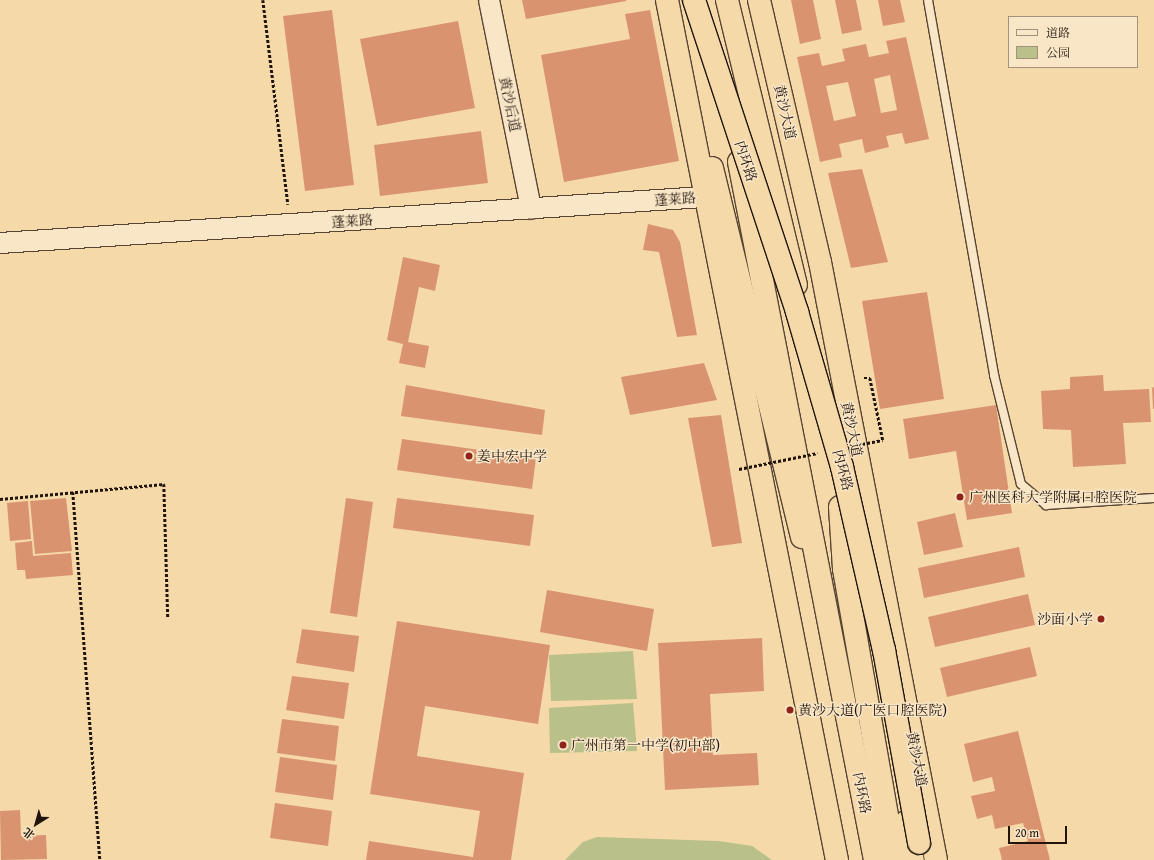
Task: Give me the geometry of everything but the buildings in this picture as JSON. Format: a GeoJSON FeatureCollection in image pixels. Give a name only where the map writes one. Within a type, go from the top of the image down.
{"type":"FeatureCollection","features":[{"type":"Feature","properties":{"kind":"highway"},"geometry":{"type":"LineString","coordinates":[[667,0],[684,82],[704,197],[837,860]]}},
{"type":"Feature","properties":{"kind":"highway","name":"内环路"},"geometry":{"type":"LineString","coordinates":[[694,0],[797,312],[842,467],[884,650],[922,860]]}},
{"type":"Feature","properties":{"kind":"highway","name":"内环路"},"geometry":{"type":"LineString","coordinates":[[702,0],[755,238],[834,652],[881,837],[875,860]]}},
{"type":"Feature","properties":{"kind":"highway"},"geometry":{"type":"LineString","coordinates":[[727,0],[787,241],[840,507],[870,636],[913,860]]}},
{"type":"Feature","properties":{"kind":"highway","name":"黄沙大道"},"geometry":{"type":"LineString","coordinates":[[758,0],[782,97],[843,381],[936,860]]}},
{"type":"Feature","properties":{"kind":"highway"},"geometry":{"type":"LineString","coordinates":[[684,82],[736,258],[770,417],[834,652]]}},
{"type":"Feature","properties":{"kind":"highway"},"geometry":{"type":"LineString","coordinates":[[782,97],[787,241]]}},
{"type":"Feature","properties":{"kind":"highway"},"geometry":{"type":"LineString","coordinates":[[840,507],[844,569],[881,837],[895,860]]}},
{"type":"Feature","properties":{"kind":"street","name":"黄沙后道"},"geometry":{"type":"LineString","coordinates":[[488,0],[531,209]]}},
{"type":"Feature","properties":{"kind":"street","name":"蓬莱路"},"geometry":{"type":"LineString","coordinates":[[0,244],[704,197]]}},
{"type":"Feature","properties":{"kind":"lane"},"geometry":{"type":"LineString","coordinates":[[928,0],[994,375],[1021,484],[1046,505],[1154,498]]}},
{"type":"Feature","properties":{"kind":"path"},"geometry":{"type":"LineString","coordinates":[[263,0],[290,225]]}},
{"type":"Feature","properties":{"kind":"path"},"geometry":{"type":"LineString","coordinates":[[843,381],[870,378],[883,440],[853,446]]}},
{"type":"Feature","properties":{"kind":"path"},"geometry":{"type":"LineString","coordinates":[[739,468],[823,452]]}},
{"type":"Feature","properties":{"kind":"path"},"geometry":{"type":"LineString","coordinates":[[0,499],[164,484],[168,617]]}},
{"type":"Feature","properties":{"kind":"path"},"geometry":{"type":"LineString","coordinates":[[73,492],[100,860]]}},
{"type":"Feature","properties":{"kind":"green space"},"geometry":{"type":"Polygon","coordinates":[[[633,651],[637,699],[551,701],[549,655],[633,651]]]}},
{"type":"Feature","properties":{"kind":"green space"},"geometry":{"type":"Polygon","coordinates":[[[633,703],[637,751],[550,753],[549,708],[633,703]]]}},
{"type":"Feature","properties":{"kind":"green space"},"geometry":{"type":"Polygon","coordinates":[[[597,837],[719,841],[752,846],[772,860],[565,860],[583,842],[597,837]]]}},
{"type":"Feature","properties":{"kind":"place","name":"姜中宏中学"},"geometry":{"type":"Point","coordinates":[469,456]}},
{"type":"Feature","properties":{"kind":"place","name":"广州医科大学附属口腔医院"},"geometry":{"type":"Point","coordinates":[960,497]}},
{"type":"Feature","properties":{"kind":"place","name":"沙面小学"},"geometry":{"type":"Point","coordinates":[1101,619]}},
{"type":"Feature","properties":{"kind":"place","name":"黄沙大道(广医口腔医院)"},"geometry":{"type":"Point","coordinates":[790,710]}},
{"type":"Feature","properties":{"kind":"place","name":"广州市第一中学(初中部)"},"geometry":{"type":"Point","coordinates":[563,745]}}]}
